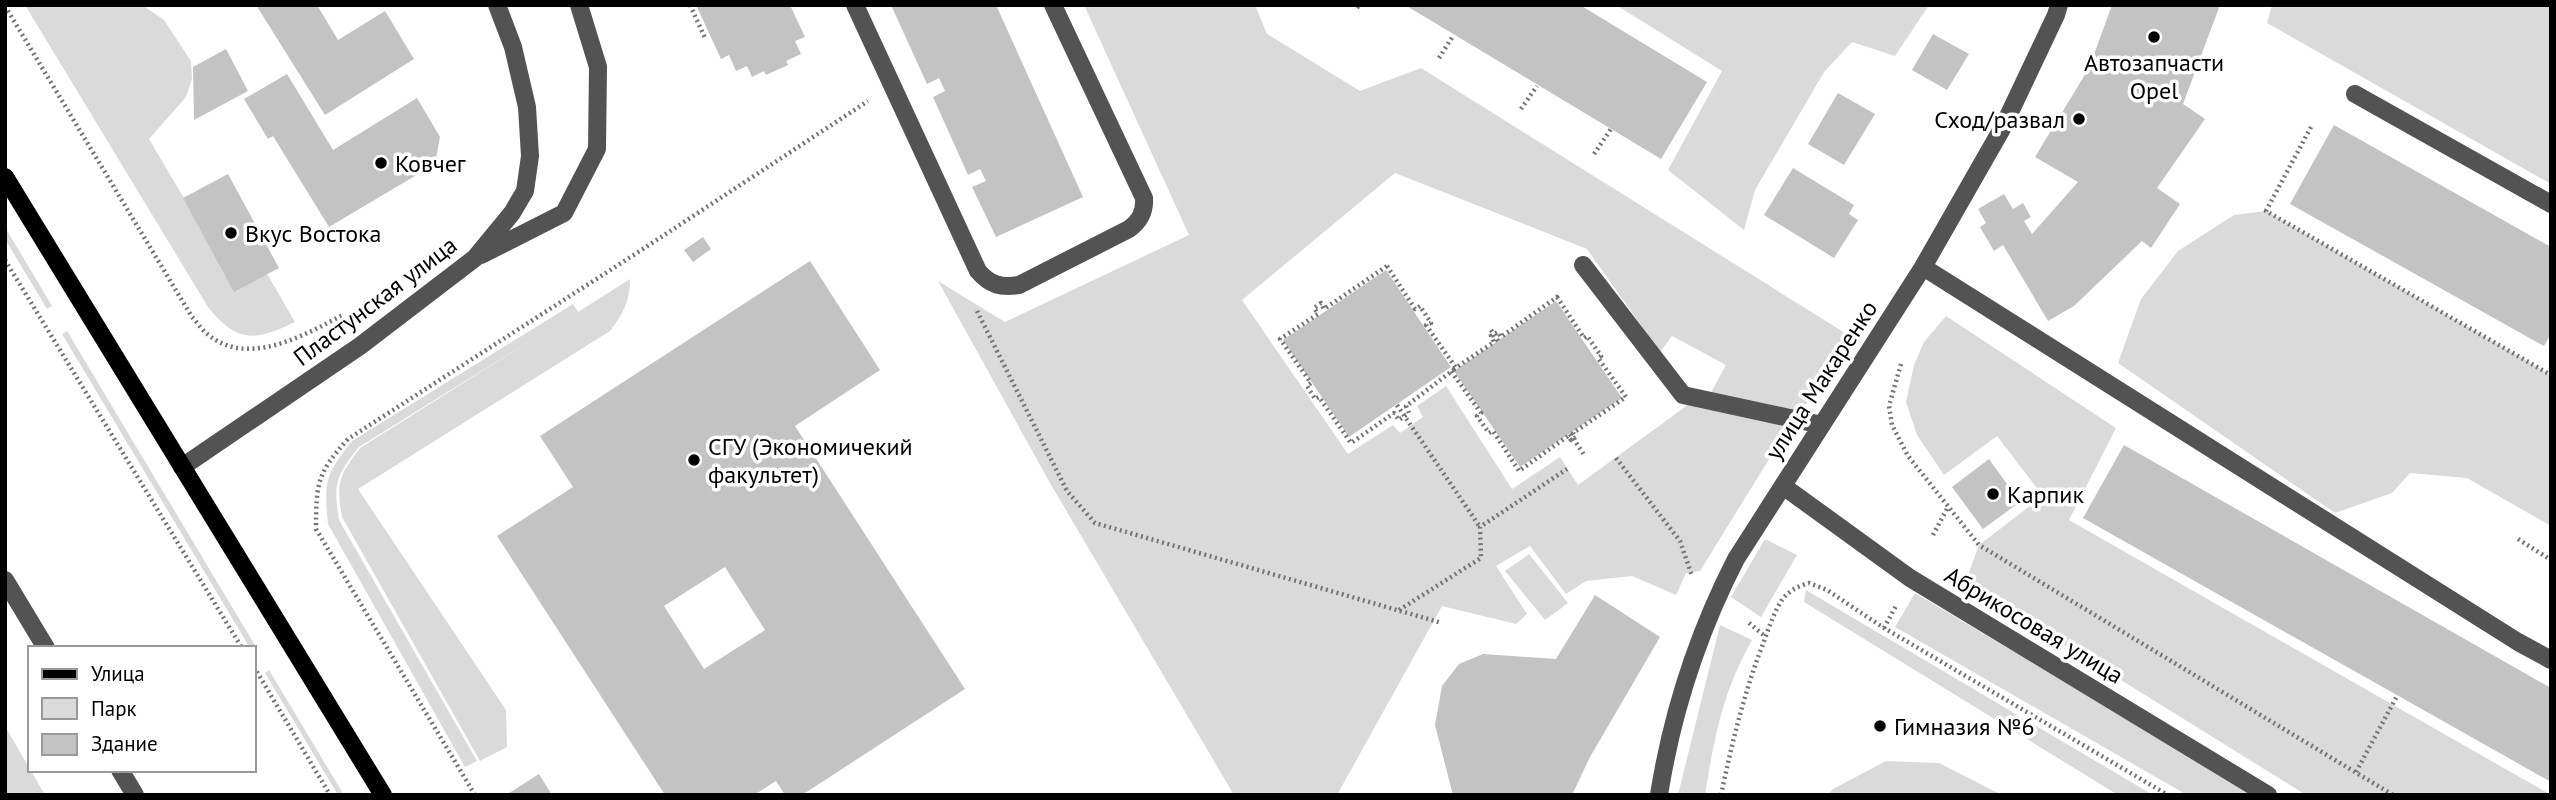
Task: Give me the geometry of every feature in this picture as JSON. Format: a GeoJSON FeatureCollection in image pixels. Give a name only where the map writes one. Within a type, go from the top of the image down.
{"type":"FeatureCollection","features":[{"type":"Feature","properties":{"kind":"main road"},"geometry":{"type":"LineString","coordinates":[[5,177],[383,795]]}},
{"type":"Feature","properties":{"kind":"street","name":"Пластунская улица"},"geometry":{"type":"LineString","coordinates":[[182,467],[360,346],[475,258],[512,213],[525,191],[530,156],[527,107],[513,47],[497,5]]}},
{"type":"Feature","properties":{"kind":"street"},"geometry":{"type":"LineString","coordinates":[[475,258],[564,213],[597,149],[598,67],[579,5]]}},
{"type":"Feature","properties":{"kind":"street"},"geometry":{"type":"LineString","coordinates":[[855,5],[978,271],[996,286],[1006,287],[1019,285],[1129,229],[1139,222],[1144,208],[1144,198],[1053,5]]}},
{"type":"Feature","properties":{"kind":"street","name":"улица Макаренко"},"geometry":{"type":"LineString","coordinates":[[1659,795],[1662,771],[1692,660],[1704,626],[1736,559],[1923,267],[2003,127],[2059,5]]}},
{"type":"Feature","properties":{"kind":"street"},"geometry":{"type":"LineString","coordinates":[[2356,94],[2551,204]]}},
{"type":"Feature","properties":{"kind":"street"},"geometry":{"type":"LineString","coordinates":[[1583,265],[1683,395],[1822,425]]}},
{"type":"Feature","properties":{"kind":"street"},"geometry":{"type":"LineString","coordinates":[[1923,267],[2518,642],[2551,660]]}},
{"type":"Feature","properties":{"kind":"street","name":"Абрикосовая улица"},"geometry":{"type":"LineString","coordinates":[[1783,486],[1910,578],[2268,795]]}},
{"type":"Feature","properties":{"kind":"street"},"geometry":{"type":"LineString","coordinates":[[5,580],[45,646]]}},
{"type":"Feature","properties":{"kind":"street"},"geometry":{"type":"LineString","coordinates":[[121,772],[135,795]]}},
{"type":"Feature","properties":{"kind":"path"},"geometry":{"type":"LineString","coordinates":[[690,5],[705,38]]}},
{"type":"Feature","properties":{"kind":"path"},"geometry":{"type":"LineString","coordinates":[[5,6],[192,317],[208,335],[233,347],[264,349],[294,340],[343,315]]}},
{"type":"Feature","properties":{"kind":"path"},"geometry":{"type":"LineString","coordinates":[[1439,58],[1453,36]]}},
{"type":"Feature","properties":{"kind":"path"},"geometry":{"type":"LineString","coordinates":[[1521,109],[1537,86]]}},
{"type":"Feature","properties":{"kind":"path"},"geometry":{"type":"LineString","coordinates":[[475,795],[316,529],[316,492],[328,461],[348,439],[643,250],[872,98]]}},
{"type":"Feature","properties":{"kind":"path"},"geometry":{"type":"LineString","coordinates":[[2311,127],[2266,211],[2551,375]]}},
{"type":"Feature","properties":{"kind":"path"},"geometry":{"type":"LineString","coordinates":[[1594,154],[1611,129]]}},
{"type":"Feature","properties":{"kind":"path"},"geometry":{"type":"LineString","coordinates":[[5,260],[241,646]]}},
{"type":"Feature","properties":{"kind":"path"},"geometry":{"type":"LineString","coordinates":[[1456,369],[1426,326],[1431,323],[1420,306],[1415,309],[1387,266],[1324,309],[1321,303],[1314,308],[1318,314],[1280,339],[1311,383],[1307,386],[1315,399],[1319,397],[1352,443],[1394,413],[1399,420],[1409,413],[1406,406],[1456,369],[1494,341],[1491,337],[1498,332],[1501,337],[1556,297],[1584,338],[1587,336],[1601,356],[1598,358],[1626,397],[1573,433],[1576,437],[1571,440],[1569,436],[1519,471],[1493,431],[1489,433],[1477,416],[1481,413],[1451,371],[1456,369]]}},
{"type":"Feature","properties":{"kind":"path"},"geometry":{"type":"LineString","coordinates":[[1315,304],[1322,313]]}},
{"type":"Feature","properties":{"kind":"path"},"geometry":{"type":"LineString","coordinates":[[1492,330],[1498,341]]}},
{"type":"Feature","properties":{"kind":"path"},"geometry":{"type":"LineString","coordinates":[[1905,354],[1895,376],[1889,406],[1892,425],[1908,456],[1979,545],[2393,795]]}},
{"type":"Feature","properties":{"kind":"path"},"geometry":{"type":"LineString","coordinates":[[1396,405],[1480,527],[1481,558],[1398,610]]}},
{"type":"Feature","properties":{"kind":"path"},"geometry":{"type":"LineString","coordinates":[[1570,434],[1585,456]]}},
{"type":"Feature","properties":{"kind":"path"},"geometry":{"type":"LineString","coordinates":[[1616,458],[1680,541],[1692,576]]}},
{"type":"Feature","properties":{"kind":"path"},"geometry":{"type":"LineString","coordinates":[[1480,527],[1567,469]]}},
{"type":"Feature","properties":{"kind":"path"},"geometry":{"type":"LineString","coordinates":[[1933,535],[1948,507]]}},
{"type":"Feature","properties":{"kind":"path"},"geometry":{"type":"LineString","coordinates":[[1095,523],[1442,623]]}},
{"type":"Feature","properties":{"kind":"path"},"geometry":{"type":"LineString","coordinates":[[2518,539],[2551,560]]}},
{"type":"Feature","properties":{"kind":"path"},"geometry":{"type":"LineString","coordinates":[[1721,795],[1748,684],[1766,637],[1783,599],[1795,588],[1809,583],[1828,590],[1884,628],[2168,795]]}},
{"type":"Feature","properties":{"kind":"path"},"geometry":{"type":"LineString","coordinates":[[1884,628],[1899,600]]}},
{"type":"Feature","properties":{"kind":"path"},"geometry":{"type":"LineString","coordinates":[[1748,623],[1766,637]]}},
{"type":"Feature","properties":{"kind":"path"},"geometry":{"type":"LineString","coordinates":[[256,670],[330,795]]}},
{"type":"Feature","properties":{"kind":"path"},"geometry":{"type":"LineString","coordinates":[[2356,772],[2397,696]]}},
{"type":"Feature","properties":{"kind":"green space"},"geometry":{"type":"Polygon","coordinates":[[[25,5],[142,5],[164,20],[191,61],[192,79],[186,97],[149,139],[185,200],[236,220],[295,322],[269,333],[248,335],[229,328],[208,307],[25,5]]]}},
{"type":"Feature","properties":{"kind":"green space"},"geometry":{"type":"Polygon","coordinates":[[[1084,5],[1255,5],[1267,34],[1360,91],[1421,68],[1853,338],[1784,435],[1700,571],[1686,573],[1676,595],[1632,576],[1586,581],[1566,594],[1530,546],[1496,566],[1527,614],[1516,624],[1442,606],[1337,795],[1234,795],[1050,483],[938,281],[1005,322],[1189,235],[1084,5]],[[1395,173],[1242,300],[1348,454],[1393,425],[1400,433],[1423,417],[1417,406],[1446,386],[1512,489],[1560,457],[1578,485],[1689,404],[1707,400],[1726,365],[1672,336],[1660,352],[1587,249],[1395,173]]]}},
{"type":"Feature","properties":{"kind":"green space"},"geometry":{"type":"Polygon","coordinates":[[[1616,5],[1929,5],[1895,56],[1852,42],[1824,72],[1755,190],[1744,230],[1668,170],[1722,71],[1616,5]]]}},
{"type":"Feature","properties":{"kind":"green space"},"geometry":{"type":"Polygon","coordinates":[[[2272,5],[2551,5],[2551,184],[2267,23],[2272,5]]]}},
{"type":"Feature","properties":{"kind":"green space"},"geometry":{"type":"Polygon","coordinates":[[[2266,211],[2551,375],[2551,526],[2467,478],[2410,473],[2392,493],[2335,513],[2118,363],[2141,299],[2178,251],[2234,215],[2266,211]]]}},
{"type":"Feature","properties":{"kind":"green space"},"geometry":{"type":"Polygon","coordinates":[[[5,227],[52,306],[47,309],[5,239],[5,227]]]}},
{"type":"Feature","properties":{"kind":"green space"},"geometry":{"type":"Polygon","coordinates":[[[630,279],[625,307],[610,331],[358,489],[506,710],[507,747],[480,761],[342,517],[339,495],[343,473],[360,448],[557,324],[359,447],[345,465],[338,480],[336,497],[339,520],[477,761],[465,767],[328,524],[328,479],[336,462],[352,441],[573,304],[578,312],[630,279]]]}},
{"type":"Feature","properties":{"kind":"green space"},"geometry":{"type":"Polygon","coordinates":[[[1946,316],[2116,428],[2069,520],[2551,795],[2306,795],[1965,583],[1979,545],[2043,496],[1997,436],[1944,475],[1917,435],[1906,402],[1914,365],[1924,342],[1946,316]]]}},
{"type":"Feature","properties":{"kind":"green space"},"geometry":{"type":"Polygon","coordinates":[[[67,331],[255,646],[249,646],[62,334],[67,331]]]}},
{"type":"Feature","properties":{"kind":"green space"},"geometry":{"type":"Polygon","coordinates":[[[1765,539],[1797,555],[1761,617],[1731,597],[1765,539]]]}},
{"type":"Feature","properties":{"kind":"green space"},"geometry":{"type":"Polygon","coordinates":[[[1529,554],[1568,603],[1545,620],[1505,571],[1529,554]]]}},
{"type":"Feature","properties":{"kind":"green space"},"geometry":{"type":"Polygon","coordinates":[[[1806,590],[2153,795],[2118,795],[1804,602],[1806,590]]]}},
{"type":"Feature","properties":{"kind":"green space"},"geometry":{"type":"Polygon","coordinates":[[[1915,593],[2255,795],[2187,795],[1895,627],[1915,593]]]}},
{"type":"Feature","properties":{"kind":"green space"},"geometry":{"type":"Polygon","coordinates":[[[1720,625],[1752,640],[1733,679],[1721,715],[1705,795],[1678,795],[1720,625]]]}},
{"type":"Feature","properties":{"kind":"green space"},"geometry":{"type":"Polygon","coordinates":[[[269,670],[344,795],[338,795],[265,673],[269,670]]]}},
{"type":"Feature","properties":{"kind":"green space"},"geometry":{"type":"Polygon","coordinates":[[[5,726],[28,766],[28,772],[32,772],[45,795],[5,795],[5,726]]]}},
{"type":"Feature","properties":{"kind":"green space"},"geometry":{"type":"Polygon","coordinates":[[[1886,761],[1939,763],[2002,795],[1828,795],[1833,789],[1886,761]]]}},
{"type":"Feature","properties":{"kind":"building"},"geometry":{"type":"Polygon","coordinates":[[[256,5],[317,5],[338,40],[385,11],[414,59],[325,115],[256,5]]]}},
{"type":"Feature","properties":{"kind":"building"},"geometry":{"type":"Polygon","coordinates":[[[696,5],[790,5],[805,37],[795,41],[801,54],[786,61],[788,65],[766,75],[764,71],[752,77],[747,66],[736,71],[729,55],[721,59],[696,5]]]}},
{"type":"Feature","properties":{"kind":"building"},"geometry":{"type":"Polygon","coordinates":[[[891,5],[996,5],[1083,197],[996,237],[972,187],[986,181],[980,169],[968,175],[933,97],[945,91],[939,78],[927,84],[891,5]]]}},
{"type":"Feature","properties":{"kind":"building"},"geometry":{"type":"Polygon","coordinates":[[[1405,5],[1580,5],[1707,82],[1661,159],[1405,5]]]}},
{"type":"Feature","properties":{"kind":"building"},"geometry":{"type":"Polygon","coordinates":[[[2112,5],[2220,5],[2183,104],[2205,119],[2157,188],[2180,204],[2151,248],[2142,241],[2074,306],[2048,321],[2003,245],[1994,251],[1980,227],[1986,223],[1978,209],[2004,194],[2013,209],[2023,203],[2031,217],[2024,221],[2032,234],[2078,182],[2035,157],[2089,68],[2112,5]]]}},
{"type":"Feature","properties":{"kind":"building"},"geometry":{"type":"Polygon","coordinates":[[[1933,34],[1969,54],[1947,90],[1912,70],[1933,34]]]}},
{"type":"Feature","properties":{"kind":"building"},"geometry":{"type":"Polygon","coordinates":[[[226,49],[248,91],[194,120],[193,67],[226,49]]]}},
{"type":"Feature","properties":{"kind":"building"},"geometry":{"type":"Polygon","coordinates":[[[287,74],[333,150],[417,98],[440,137],[435,164],[329,227],[273,136],[268,139],[244,99],[287,74]]]}},
{"type":"Feature","properties":{"kind":"building"},"geometry":{"type":"Polygon","coordinates":[[[1838,93],[1875,114],[1844,165],[1808,144],[1838,93]]]}},
{"type":"Feature","properties":{"kind":"building"},"geometry":{"type":"Polygon","coordinates":[[[2334,125],[2551,247],[2551,334],[2544,346],[2290,204],[2334,125]]]}},
{"type":"Feature","properties":{"kind":"building"},"geometry":{"type":"Polygon","coordinates":[[[1793,168],[1854,205],[1849,214],[1858,220],[1834,258],[1764,215],[1793,168]]]}},
{"type":"Feature","properties":{"kind":"building","name":"Вкус Востока"},"geometry":{"type":"Polygon","coordinates":[[[228,174],[279,268],[234,292],[183,198],[228,174]]]}},
{"type":"Feature","properties":{"kind":"building"},"geometry":{"type":"Polygon","coordinates":[[[703,237],[711,249],[693,262],[684,250],[703,237]]]}},
{"type":"Feature","properties":{"kind":"building"},"geometry":{"type":"Polygon","coordinates":[[[810,261],[880,370],[795,426],[965,689],[802,795],[785,795],[776,781],[754,795],[665,795],[497,536],[573,487],[540,436],[810,261]],[[725,567],[664,606],[704,669],[765,630],[725,567]]]}},
{"type":"Feature","properties":{"kind":"building"},"geometry":{"type":"Polygon","coordinates":[[[1386,270],[1451,367],[1349,437],[1283,340],[1386,270]]]}},
{"type":"Feature","properties":{"kind":"building"},"geometry":{"type":"Polygon","coordinates":[[[1556,301],[1622,398],[1520,467],[1454,371],[1556,301]]]}},
{"type":"Feature","properties":{"kind":"building"},"geometry":{"type":"Polygon","coordinates":[[[2124,445],[2551,688],[2551,782],[2083,518],[2124,445]]]}},
{"type":"Feature","properties":{"kind":"building"},"geometry":{"type":"Polygon","coordinates":[[[1989,459],[2020,502],[1983,529],[1952,487],[1989,459]]]}},
{"type":"Feature","properties":{"kind":"building"},"geometry":{"type":"Polygon","coordinates":[[[1595,595],[1660,637],[1590,757],[1572,795],[1453,795],[1435,725],[1442,686],[1459,664],[1483,654],[1556,659],[1595,595]]]}},
{"type":"Feature","properties":{"kind":"building"},"geometry":{"type":"Polygon","coordinates":[[[539,774],[552,795],[506,795],[539,774]]]}},
{"type":"Feature","properties":{"kind":"place","name":"Автозапчасти Opel"},"geometry":{"type":"Point","coordinates":[2154,37]}},
{"type":"Feature","properties":{"kind":"place","name":"Сход/развал"},"geometry":{"type":"Point","coordinates":[2079,119]}},
{"type":"Feature","properties":{"kind":"place","name":"Ковчег"},"geometry":{"type":"Point","coordinates":[381,163]}},
{"type":"Feature","properties":{"kind":"place","name":"Вкус Востока"},"geometry":{"type":"Point","coordinates":[231,233]}},
{"type":"Feature","properties":{"kind":"place","name":"СГУ (Экономичекий факультет)"},"geometry":{"type":"Point","coordinates":[694,460]}},
{"type":"Feature","properties":{"kind":"place","name":"Карпик"},"geometry":{"type":"Point","coordinates":[1993,494]}},
{"type":"Feature","properties":{"kind":"place","name":"Гимназия №6"},"geometry":{"type":"Point","coordinates":[1880,726]}}]}
